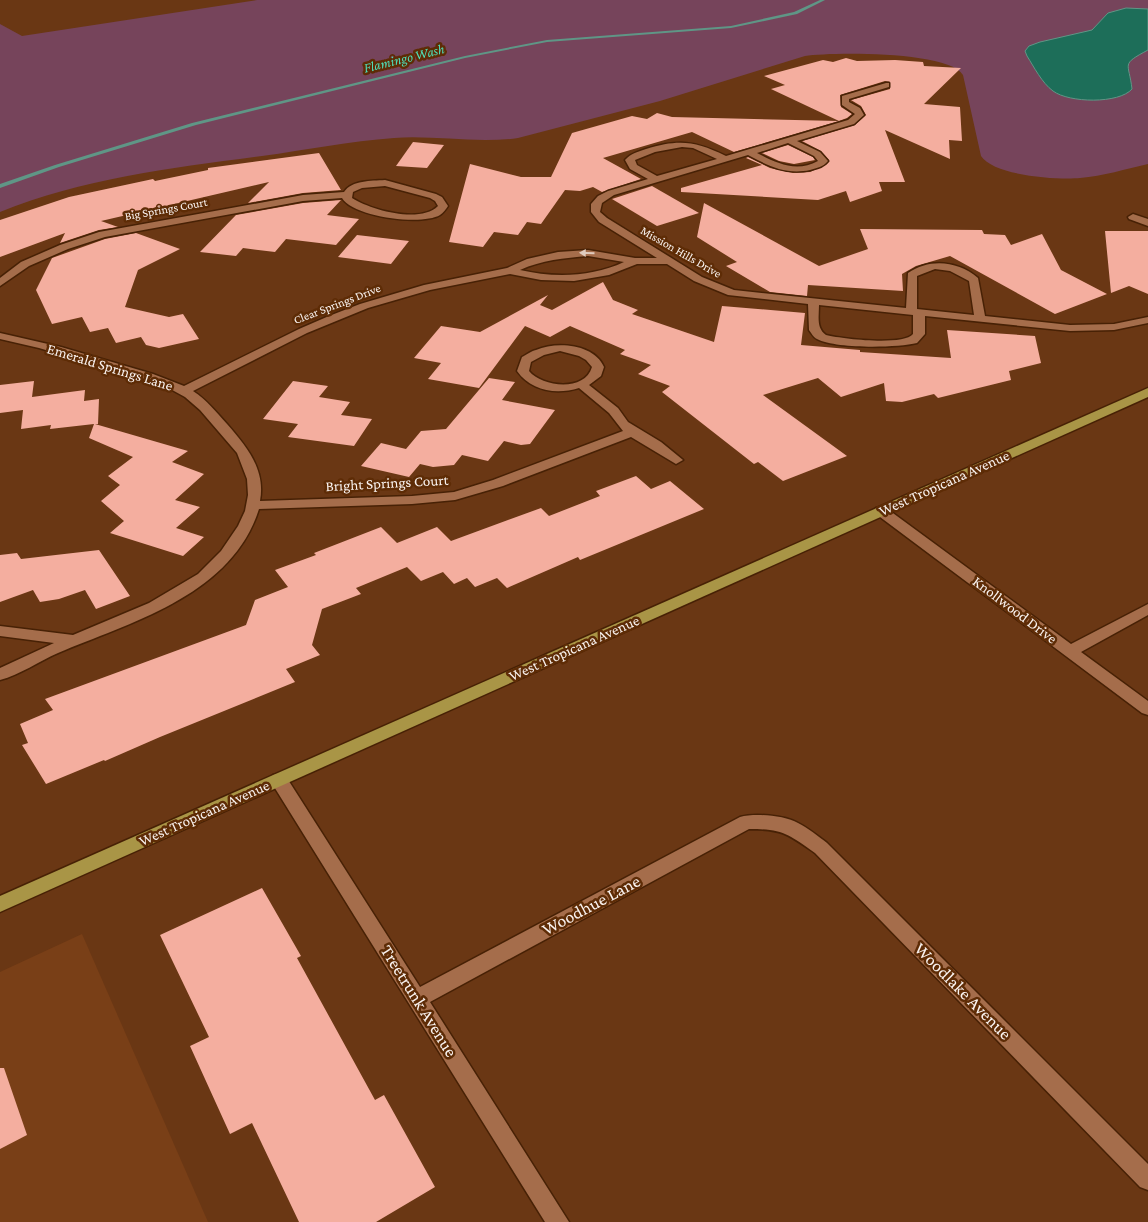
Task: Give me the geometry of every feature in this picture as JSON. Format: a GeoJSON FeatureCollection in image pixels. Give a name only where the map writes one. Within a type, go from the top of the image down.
{"type":"FeatureCollection","features":[{"type":"Feature","properties":{"kind":"main road","name":"West Tropicana Avenue"},"geometry":{"type":"LineString","coordinates":[[0,904],[1148,392]]}},
{"type":"Feature","properties":{"kind":"street","name":"Mission Hills Drive"},"geometry":{"type":"LineString","coordinates":[[886,85],[845,98],[844,103],[859,112],[859,117],[856,120],[605,196],[596,203],[595,211],[603,220],[707,284],[732,293],[980,319],[1092,328],[1127,326],[1148,320]]}},
{"type":"Feature","properties":{"kind":"street"},"geometry":{"type":"LineString","coordinates":[[748,152],[785,170],[800,170],[822,161],[817,154],[788,140]]}},
{"type":"Feature","properties":{"kind":"street"},"geometry":{"type":"LineString","coordinates":[[656,180],[633,166],[629,162],[630,160],[636,155],[682,143],[698,146],[724,159]]}},
{"type":"Feature","properties":{"kind":"street","name":"Big Springs Court"},"geometry":{"type":"LineString","coordinates":[[385,183],[433,196],[439,199],[444,206],[442,210],[431,216],[405,218],[356,204],[347,195],[349,191],[360,185],[385,183]]}},
{"type":"Feature","properties":{"kind":"street","name":"Big Springs Court"},"geometry":{"type":"LineString","coordinates":[[0,283],[26,264],[64,247],[103,234],[303,198],[347,195]]}},
{"type":"Feature","properties":{"kind":"street"},"geometry":{"type":"LineString","coordinates":[[1133,216],[1148,223]]}},
{"type":"Feature","properties":{"kind":"street","name":"Clear Springs Drive"},"geometry":{"type":"LineString","coordinates":[[184,391],[302,331],[348,312],[428,287],[510,271],[544,257],[572,253],[605,254],[635,261],[670,261]]}},
{"type":"Feature","properties":{"kind":"street","name":"Clear Springs Drive"},"geometry":{"type":"LineString","coordinates":[[510,271],[539,277],[570,278],[614,271],[635,261]]}},
{"type":"Feature","properties":{"kind":"street"},"geometry":{"type":"LineString","coordinates":[[814,302],[814,330],[819,336],[829,339],[893,344],[910,343],[919,335],[912,275],[922,268],[940,267],[957,270],[974,280],[980,319]]}},
{"type":"Feature","properties":{"kind":"street","name":"Emerald Springs Lane"},"geometry":{"type":"LineString","coordinates":[[0,336],[44,346],[160,380],[184,391],[202,404],[244,453],[254,477],[253,504],[247,522],[237,540],[223,558],[204,576],[155,608],[125,622],[31,658],[0,675]]}},
{"type":"Feature","properties":{"kind":"street"},"geometry":{"type":"LineString","coordinates":[[581,384],[589,380],[597,370],[594,359],[580,351],[560,348],[540,352],[526,360],[523,365],[526,376],[540,384],[560,387],[581,384],[614,411],[623,424],[632,432],[662,448],[676,460]]}},
{"type":"Feature","properties":{"kind":"street","name":"Bright Springs Court"},"geometry":{"type":"LineString","coordinates":[[253,504],[412,500],[456,496],[498,483],[632,432]]}},
{"type":"Feature","properties":{"kind":"street","name":"Knollwood Drive"},"geometry":{"type":"LineString","coordinates":[[881,511],[1148,709]]}},
{"type":"Feature","properties":{"kind":"street"},"geometry":{"type":"LineString","coordinates":[[1070,651],[1148,609]]}},
{"type":"Feature","properties":{"kind":"street"},"geometry":{"type":"LineString","coordinates":[[0,630],[75,640]]}},
{"type":"Feature","properties":{"kind":"street","name":"Treetrunk Avenue"},"geometry":{"type":"LineString","coordinates":[[279,780],[558,1222]]}},
{"type":"Feature","properties":{"kind":"street","name":"Woodhue Lane"},"geometry":{"type":"LineString","coordinates":[[418,998],[746,822],[766,822]]}},
{"type":"Feature","properties":{"kind":"street","name":"Woodlake Avenue"},"geometry":{"type":"LineString","coordinates":[[766,822],[791,827],[821,848],[1148,1179]]}},
{"type":"Feature","properties":{"kind":"shaded area"},"geometry":{"type":"Polygon","coordinates":[[[257,0],[1148,0],[1148,164],[1080,178],[1042,177],[999,168],[988,163],[981,156],[963,75],[953,67],[936,61],[914,57],[839,54],[805,56],[660,101],[518,138],[487,140],[409,137],[344,143],[129,176],[64,191],[0,212],[0,24],[22,36],[257,0]]]}},
{"type":"Feature","properties":{"kind":"shaded area"},"geometry":{"type":"Polygon","coordinates":[[[82,934],[208,1222],[0,1222],[0,972],[82,934]]]}},
{"type":"Feature","properties":{"kind":"water"},"geometry":{"type":"Polygon","coordinates":[[[1126,8],[1148,9],[1148,50],[1133,59],[1128,65],[1132,89],[1126,94],[1116,97],[1082,100],[1060,95],[1045,84],[1027,56],[1025,51],[1029,46],[1092,30],[1108,13],[1126,8]]]}},
{"type":"Feature","properties":{"kind":"building"},"geometry":{"type":"Polygon","coordinates":[[[846,58],[857,61],[895,60],[923,62],[924,66],[961,68],[924,104],[960,107],[962,141],[949,140],[950,159],[885,130],[905,182],[879,182],[882,191],[850,202],[846,191],[818,200],[681,192],[681,188],[762,165],[746,158],[748,157],[770,168],[793,173],[810,172],[827,164],[829,160],[821,151],[802,141],[855,125],[866,115],[861,106],[851,100],[890,89],[890,82],[885,81],[840,95],[841,107],[852,114],[839,121],[771,89],[785,85],[764,76],[823,60],[833,62],[846,58]]]}},
{"type":"Feature","properties":{"kind":"building"},"geometry":{"type":"Polygon","coordinates":[[[657,113],[672,117],[839,121],[734,152],[692,132],[603,158],[641,179],[602,192],[593,187],[580,191],[565,190],[541,224],[527,222],[518,235],[494,232],[483,247],[449,242],[470,164],[521,177],[551,177],[572,133],[632,116],[647,119],[657,113]]]}},
{"type":"Feature","properties":{"kind":"building"},"geometry":{"type":"Polygon","coordinates":[[[413,142],[444,145],[427,168],[396,166],[413,142]]]}},
{"type":"Feature","properties":{"kind":"building"},"geometry":{"type":"Polygon","coordinates":[[[788,145],[813,157],[815,160],[794,164],[779,161],[762,153],[788,145]]]}},
{"type":"Feature","properties":{"kind":"building"},"geometry":{"type":"Polygon","coordinates":[[[319,153],[341,190],[303,193],[248,203],[269,182],[101,221],[118,227],[99,230],[60,243],[65,233],[0,257],[0,220],[69,197],[153,179],[155,181],[208,170],[208,168],[319,153]]]}},
{"type":"Feature","properties":{"kind":"building"},"geometry":{"type":"Polygon","coordinates":[[[652,186],[699,213],[657,226],[612,199],[652,186]]]}},
{"type":"Feature","properties":{"kind":"building"},"geometry":{"type":"Polygon","coordinates":[[[341,200],[327,215],[359,219],[336,245],[286,239],[275,252],[243,248],[236,256],[200,252],[236,215],[303,203],[341,200]]]}},
{"type":"Feature","properties":{"kind":"building"},"geometry":{"type":"Polygon","coordinates":[[[704,203],[819,266],[868,249],[860,229],[982,230],[984,234],[1005,235],[1011,245],[1042,234],[1061,270],[1107,294],[1055,314],[950,256],[916,266],[902,274],[903,291],[808,285],[807,296],[770,292],[726,266],[737,262],[697,237],[704,203]]]}},
{"type":"Feature","properties":{"kind":"building"},"geometry":{"type":"Polygon","coordinates":[[[1105,231],[1148,231],[1148,294],[1129,286],[1111,293],[1105,231]]]}},
{"type":"Feature","properties":{"kind":"building"},"geometry":{"type":"Polygon","coordinates":[[[136,233],[180,249],[138,270],[125,307],[169,317],[183,314],[199,339],[159,348],[146,345],[141,337],[116,343],[108,328],[90,332],[82,317],[52,324],[36,290],[52,258],[105,239],[136,233]]]}},
{"type":"Feature","properties":{"kind":"building"},"geometry":{"type":"Polygon","coordinates":[[[357,235],[409,241],[391,264],[338,257],[357,235]]]}},
{"type":"Feature","properties":{"kind":"building"},"geometry":{"type":"Polygon","coordinates":[[[603,282],[613,300],[638,310],[632,314],[714,342],[722,306],[805,313],[801,345],[860,350],[860,352],[951,358],[947,330],[1035,336],[1041,363],[1009,371],[1011,380],[938,398],[934,394],[902,402],[886,401],[884,383],[841,397],[818,378],[763,395],[847,456],[783,481],[758,462],[754,464],[662,392],[670,386],[638,374],[651,365],[620,354],[625,350],[570,326],[550,337],[525,326],[479,388],[428,379],[441,363],[414,358],[441,326],[480,332],[548,295],[540,305],[552,310],[603,282]]]}},
{"type":"Feature","properties":{"kind":"building"},"geometry":{"type":"Polygon","coordinates":[[[489,378],[515,382],[502,400],[555,410],[530,444],[521,445],[504,441],[488,461],[462,455],[454,465],[433,467],[420,464],[409,477],[361,466],[381,443],[406,449],[421,431],[446,429],[489,378]]]}},
{"type":"Feature","properties":{"kind":"building"},"geometry":{"type":"Polygon","coordinates":[[[34,381],[32,397],[85,390],[84,401],[99,399],[98,424],[95,424],[188,451],[172,462],[204,474],[175,500],[200,507],[176,528],[204,537],[183,556],[110,533],[124,521],[101,501],[120,485],[108,476],[133,457],[89,438],[94,424],[50,429],[51,425],[21,429],[23,410],[0,413],[0,385],[34,381]]]}},
{"type":"Feature","properties":{"kind":"building"},"geometry":{"type":"Polygon","coordinates":[[[293,381],[328,386],[319,397],[350,402],[341,415],[372,419],[354,446],[288,437],[298,424],[263,419],[293,381]]]}},
{"type":"Feature","properties":{"kind":"building"},"geometry":{"type":"Polygon","coordinates":[[[636,476],[651,489],[670,481],[704,509],[580,560],[578,557],[507,588],[497,578],[475,587],[467,578],[454,584],[443,572],[421,581],[407,567],[356,588],[361,594],[322,609],[312,645],[320,655],[286,669],[295,682],[46,784],[22,745],[28,743],[20,724],[53,710],[45,699],[246,625],[255,600],[288,587],[275,570],[316,555],[314,553],[381,527],[397,543],[437,527],[451,541],[541,508],[549,516],[600,496],[596,491],[636,476]]]}},
{"type":"Feature","properties":{"kind":"building"},"geometry":{"type":"Polygon","coordinates":[[[99,550],[130,596],[96,609],[85,590],[59,599],[40,602],[33,590],[0,602],[0,555],[17,553],[21,559],[99,550]]]}},
{"type":"Feature","properties":{"kind":"building"},"geometry":{"type":"Polygon","coordinates":[[[262,888],[301,956],[297,958],[375,1100],[384,1095],[435,1187],[376,1222],[299,1222],[252,1123],[230,1134],[190,1046],[209,1037],[160,935],[262,888]]]}},
{"type":"Feature","properties":{"kind":"building"},"geometry":{"type":"Polygon","coordinates":[[[0,1068],[4,1068],[27,1135],[0,1149],[0,1068]]]}},
{"type":"Feature","properties":{"kind":"waterway","name":"Flamingo Wash"},"geometry":{"type":"LineString","coordinates":[[0,186],[57,166],[194,124],[465,57],[547,41],[731,27],[795,13],[823,0]]}}]}
